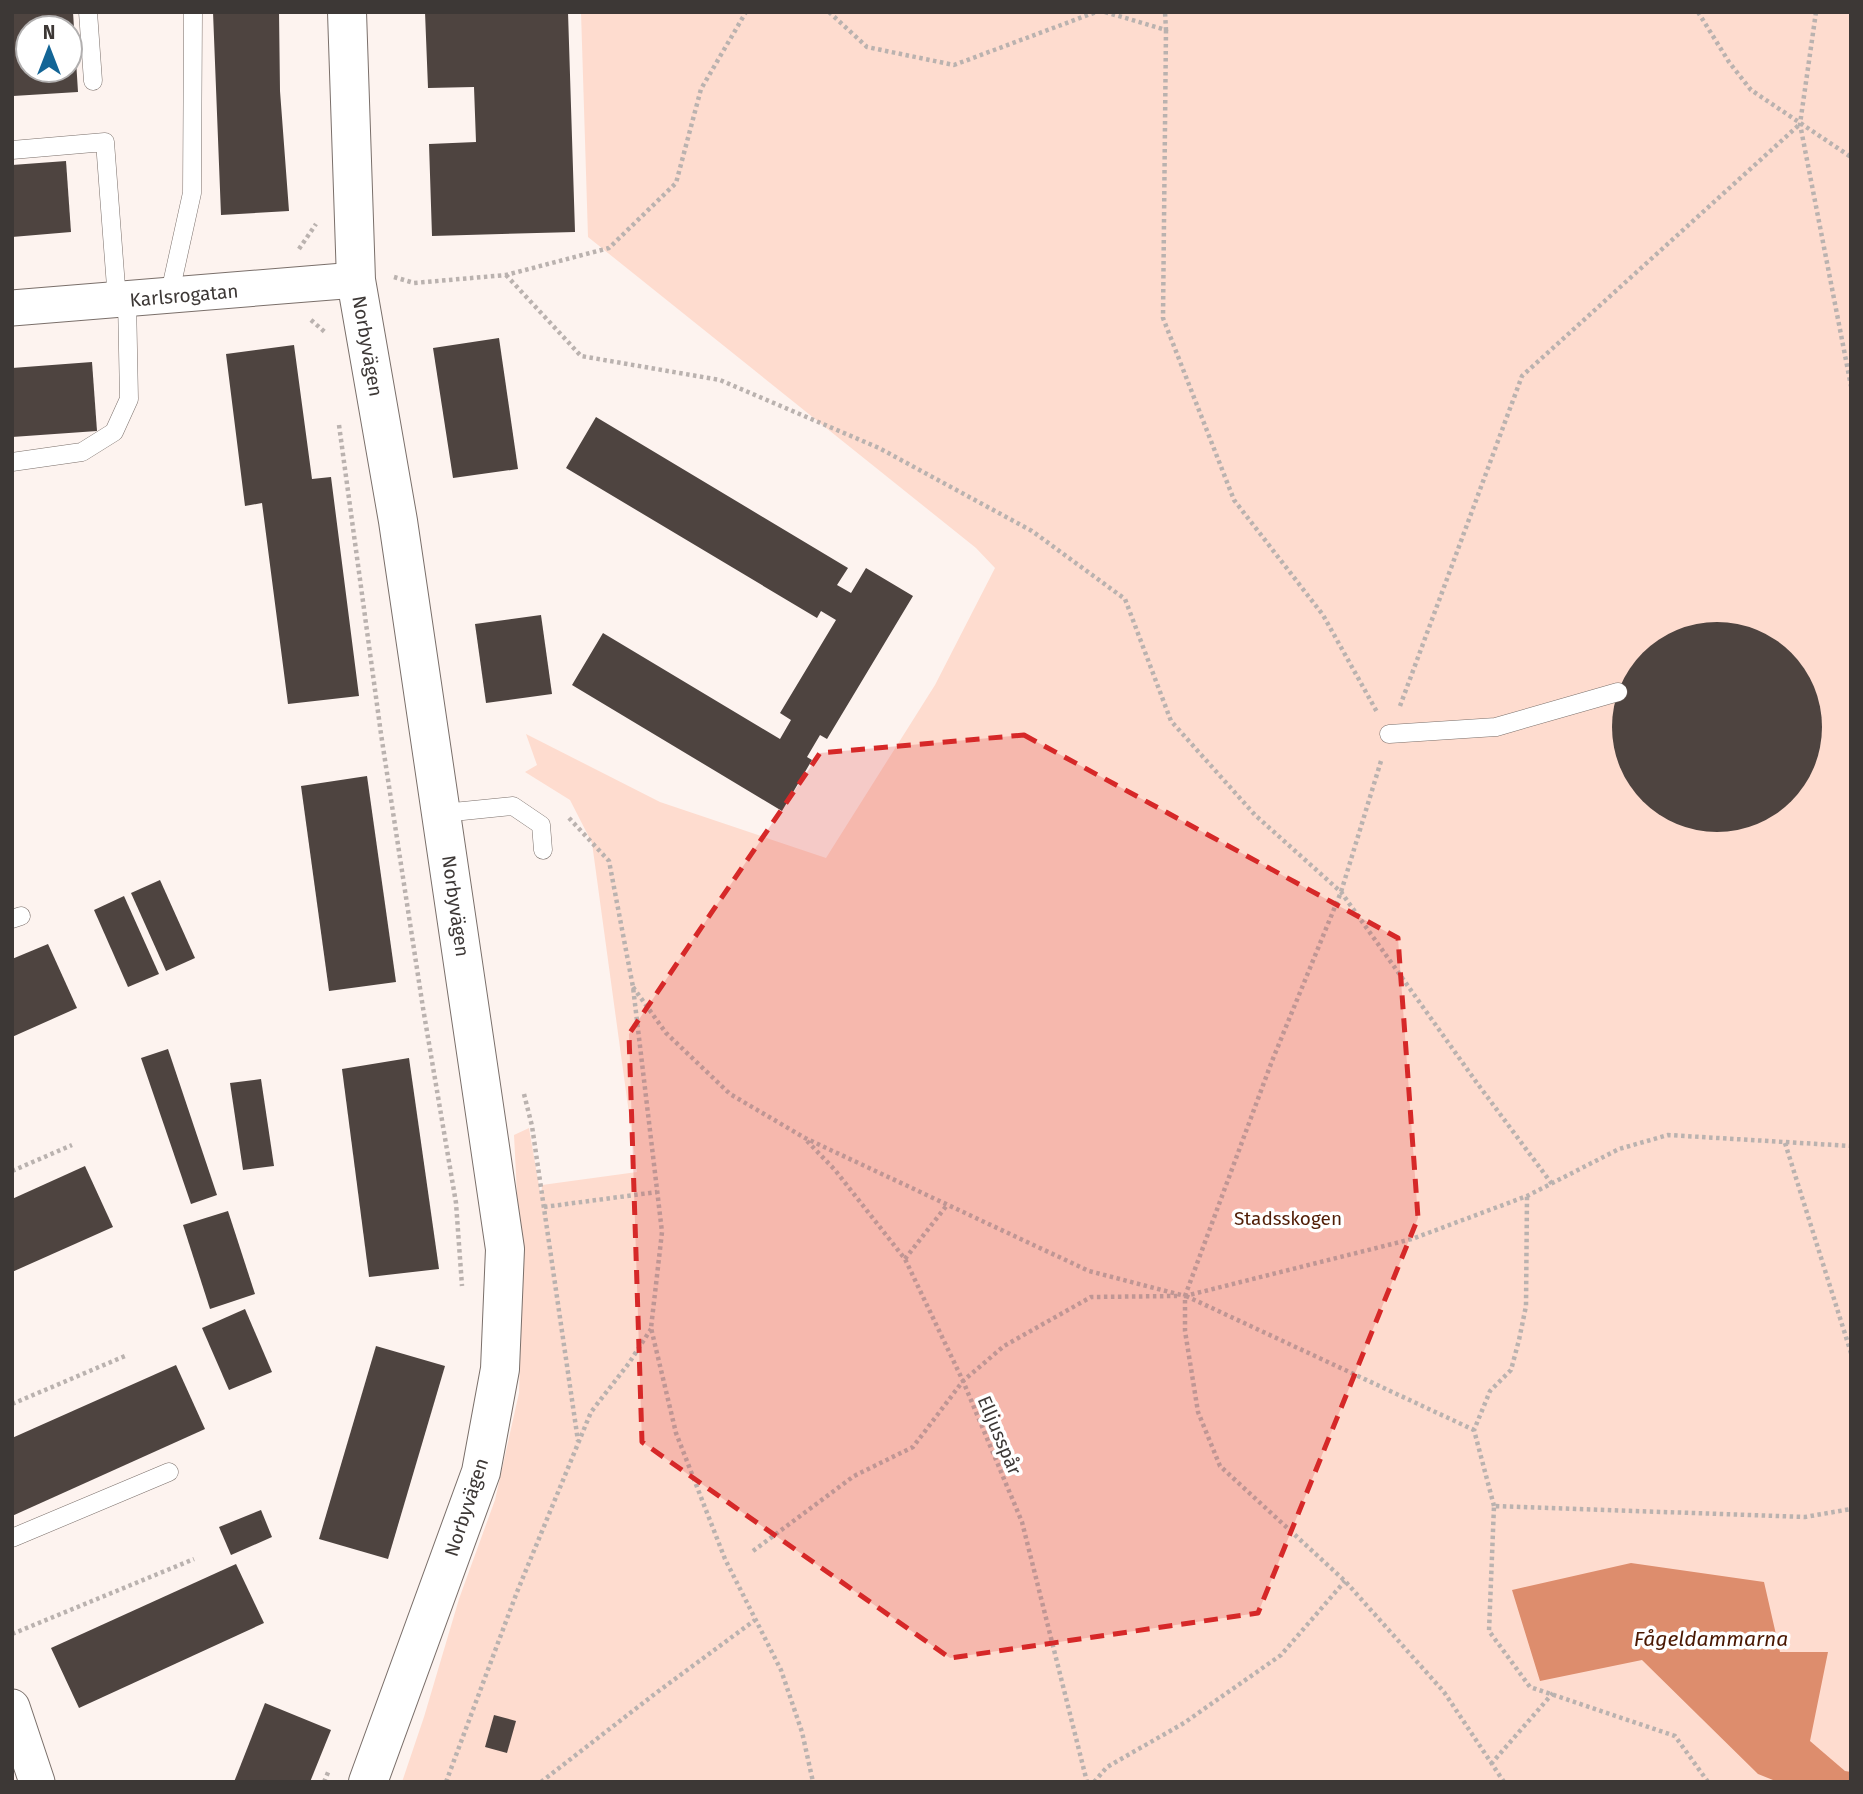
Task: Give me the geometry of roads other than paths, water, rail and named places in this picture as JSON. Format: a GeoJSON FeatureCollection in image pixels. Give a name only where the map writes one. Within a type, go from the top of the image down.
{"type":"FeatureCollection","features":[{"type":"Feature","properties":{"kind":"street","name":"Norbyvägen"},"geometry":{"type":"LineString","coordinates":[[347,12],[345,276],[398,521],[505,1249],[500,1369],[481,1472],[368,1782]]}},
{"type":"Feature","properties":{"kind":"street","name":"Karlsrogatan"},"geometry":{"type":"LineString","coordinates":[[12,309],[169,296],[345,276]]}},
{"type":"Feature","properties":{"kind":"street"},"geometry":{"type":"LineString","coordinates":[[12,1707],[37,1782]]}},
{"type":"Feature","properties":{"kind":"lane"},"geometry":{"type":"LineString","coordinates":[[88,12],[93,81]]}},
{"type":"Feature","properties":{"kind":"lane"},"geometry":{"type":"LineString","coordinates":[[169,296],[191,193],[193,12]]}},
{"type":"Feature","properties":{"kind":"lane"},"geometry":{"type":"LineString","coordinates":[[12,150],[105,142],[130,399],[114,432],[82,452],[12,462]]}},
{"type":"Feature","properties":{"kind":"lane"},"geometry":{"type":"LineString","coordinates":[[1389,734],[1496,727],[1618,692]]}},
{"type":"Feature","properties":{"kind":"lane"},"geometry":{"type":"LineString","coordinates":[[443,813],[513,806],[541,825],[543,850]]}},
{"type":"Feature","properties":{"kind":"lane"},"geometry":{"type":"LineString","coordinates":[[12,1538],[169,1472]]}},
{"type":"Feature","properties":{"kind":"water","name":"Fågeldammarna"},"geometry":{"type":"Polygon","coordinates":[[[1631,1563],[1764,1582],[1780,1652],[1828,1652],[1810,1741],[1845,1771],[1851,1772],[1851,1782],[1778,1782],[1758,1774],[1642,1660],[1540,1681],[1512,1590],[1631,1563]]]}},
{"type":"Feature","properties":{"kind":"park label","name":"Stadsskogen"},"geometry":{"type":"Point","coordinates":[1288,1218]}}]}
